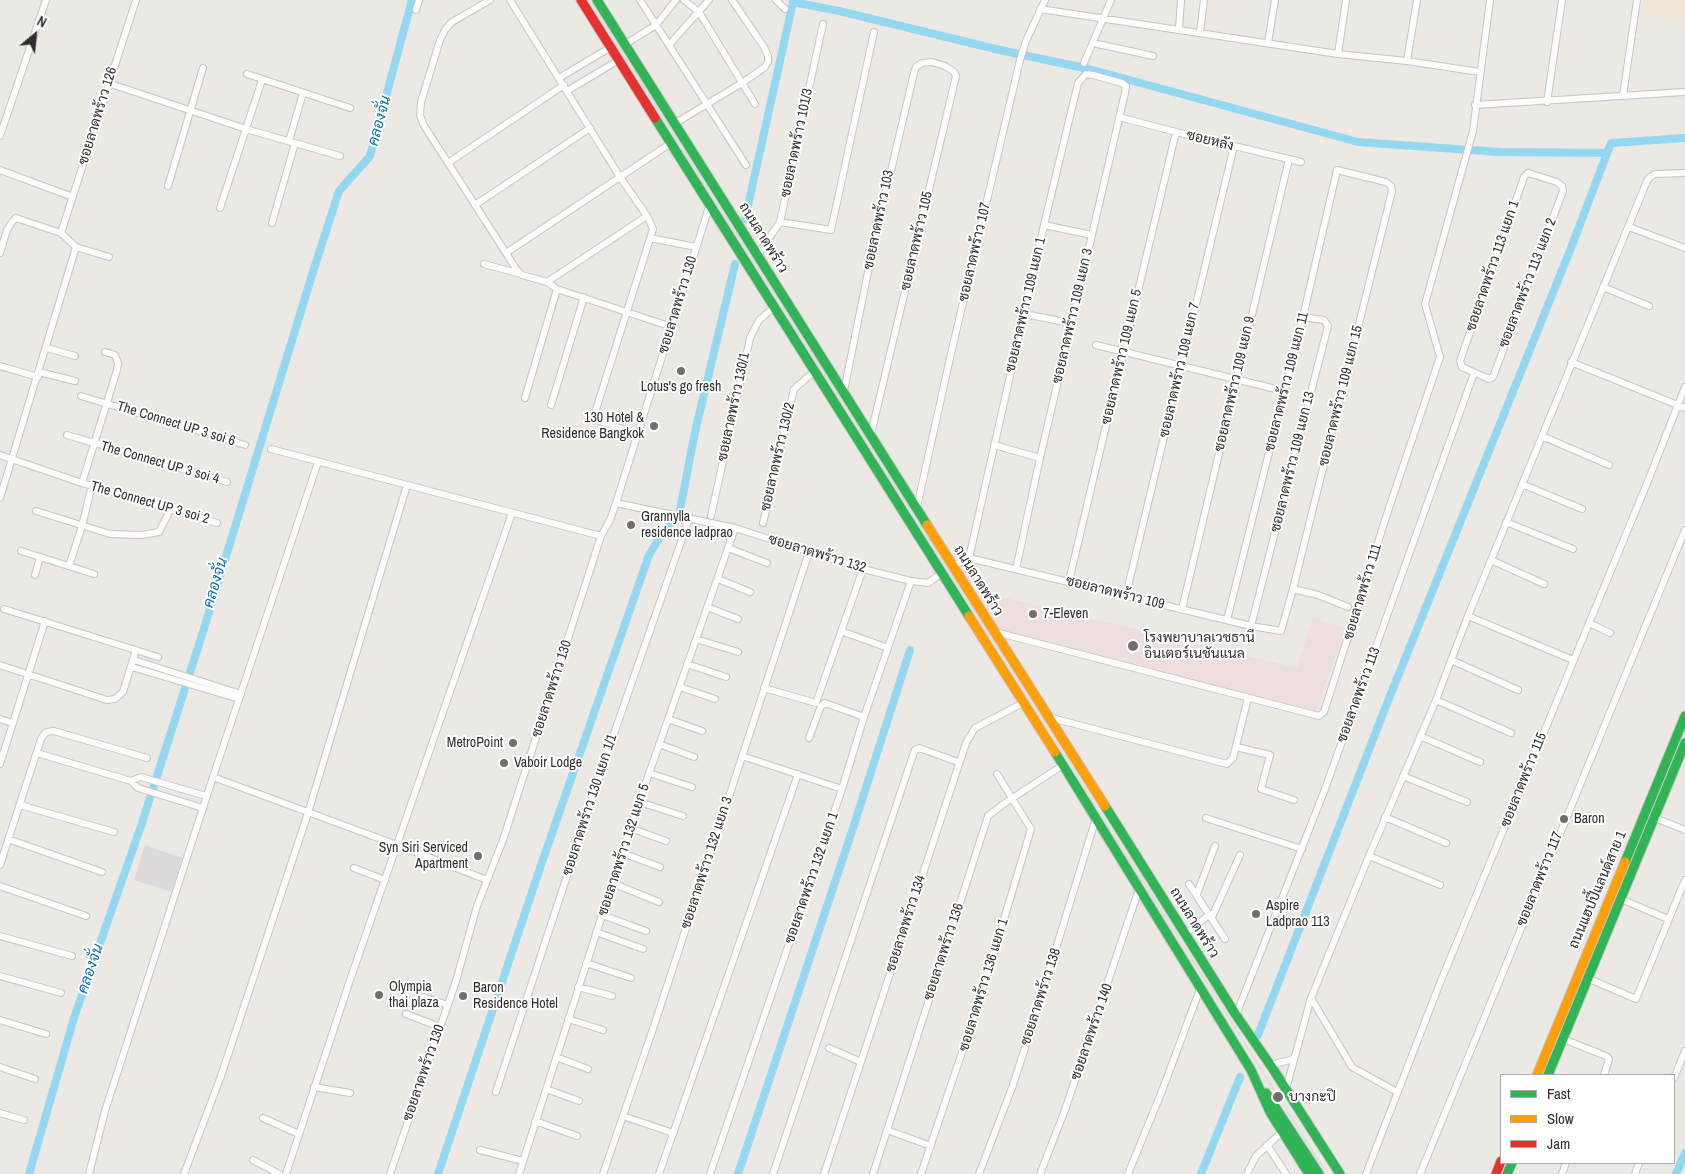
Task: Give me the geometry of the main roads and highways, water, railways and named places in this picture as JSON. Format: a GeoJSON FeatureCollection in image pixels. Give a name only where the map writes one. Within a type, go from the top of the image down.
{"type":"FeatureCollection","features":[{"type":"Feature","properties":{"kind":"main road","name":"ถนนลาดพร้าว"},"geometry":{"type":"LineString","coordinates":[[581,0],[1096,818],[1251,1070],[1264,1101],[1309,1174]]}},
{"type":"Feature","properties":{"kind":"main road","name":"ถนนลาดพร้าว"},"geometry":{"type":"LineString","coordinates":[[596,0],[917,507],[1184,934],[1271,1065],[1340,1174]]}},
{"type":"Feature","properties":{"kind":"main road"},"geometry":{"type":"LineString","coordinates":[[824,385],[835,378]]}},
{"type":"Feature","properties":{"kind":"main road"},"geometry":{"type":"LineString","coordinates":[[832,399],[844,392]]}},
{"type":"Feature","properties":{"kind":"main road","name":"ถนนแฮปปี้แลนด์สาย 1"},"geometry":{"type":"LineString","coordinates":[[1537,1074],[1685,716]]}},
{"type":"Feature","properties":{"kind":"main road","name":"ถนนแฮปปี้แลนด์สาย 1"},"geometry":{"type":"LineString","coordinates":[[1548,1074],[1685,743]]}},
{"type":"Feature","properties":{"kind":"main road"},"geometry":{"type":"LineString","coordinates":[[1646,814],[1655,818]]}},
{"type":"Feature","properties":{"kind":"main road"},"geometry":{"type":"LineString","coordinates":[[1578,974],[1588,978]]}},
{"type":"Feature","properties":{"kind":"main road"},"geometry":{"type":"LineString","coordinates":[[1244,1027],[1266,1069],[1331,1172]]}},
{"type":"Feature","properties":{"kind":"main road"},"geometry":{"type":"LineString","coordinates":[[1251,1070],[1319,1174]]}},
{"type":"Feature","properties":{"kind":"waterway","name":"คลองจั่น"},"geometry":{"type":"LineString","coordinates":[[29,1174],[74,1018],[142,823],[339,191],[370,156],[412,0]]}},
{"type":"Feature","properties":{"kind":"waterway"},"geometry":{"type":"LineString","coordinates":[[745,219],[793,2],[1089,69],[1358,142],[1499,152],[1606,153]]}},
{"type":"Feature","properties":{"kind":"waterway"},"geometry":{"type":"LineString","coordinates":[[1258,1035],[1386,706],[1571,248],[1611,143],[1685,138]]}},
{"type":"Feature","properties":{"kind":"waterway"},"geometry":{"type":"LineString","coordinates":[[438,1174],[540,868],[649,555],[663,532],[679,515],[695,432],[735,264]]}},
{"type":"Feature","properties":{"kind":"waterway"},"geometry":{"type":"LineString","coordinates":[[738,1174],[910,650]]}},
{"type":"Feature","properties":{"kind":"waterway"},"geometry":{"type":"LineString","coordinates":[[1201,1174],[1240,1077]]}},
{"type":"Feature","properties":{"kind":"waterway"},"geometry":{"type":"LineString","coordinates":[[1676,1174],[1685,1153]]}},
{"type":"Feature","properties":{"kind":"railway"},"geometry":{"type":"LineString","coordinates":[[589,0],[1327,1174]]}},
{"type":"Feature","properties":{"kind":"place","name":"Lotus's go fresh"},"geometry":{"type":"Point","coordinates":[681,371]}},
{"type":"Feature","properties":{"kind":"place","name":"130 Hotel & Residence Bangkok"},"geometry":{"type":"Point","coordinates":[654,426]}},
{"type":"Feature","properties":{"kind":"place","name":"Grannylla residence ladprao"},"geometry":{"type":"Point","coordinates":[631,525]}},
{"type":"Feature","properties":{"kind":"place","name":"7-Eleven"},"geometry":{"type":"Point","coordinates":[1033,614]}},
{"type":"Feature","properties":{"kind":"place","name":"โรงพยาบาลเวชธานี อินเตอร์เนชันแนล"},"geometry":{"type":"Point","coordinates":[1133,646]}},
{"type":"Feature","properties":{"kind":"place","name":"MetroPoint"},"geometry":{"type":"Point","coordinates":[513,743]}},
{"type":"Feature","properties":{"kind":"place","name":"Vaboir Lodge"},"geometry":{"type":"Point","coordinates":[504,763]}},
{"type":"Feature","properties":{"kind":"place","name":"Baron"},"geometry":{"type":"Point","coordinates":[1564,819]}},
{"type":"Feature","properties":{"kind":"place","name":"Syn Siri Serviced Apartment"},"geometry":{"type":"Point","coordinates":[478,856]}},
{"type":"Feature","properties":{"kind":"place","name":"Aspire Ladprao 113"},"geometry":{"type":"Point","coordinates":[1256,914]}},
{"type":"Feature","properties":{"kind":"place","name":"Olympia thai plaza"},"geometry":{"type":"Point","coordinates":[379,995]}},
{"type":"Feature","properties":{"kind":"place","name":"Baron Residence Hotel"},"geometry":{"type":"Point","coordinates":[463,996]}},
{"type":"Feature","properties":{"kind":"place","name":"บางกะปิ"},"geometry":{"type":"Point","coordinates":[1278,1097]}}]}
